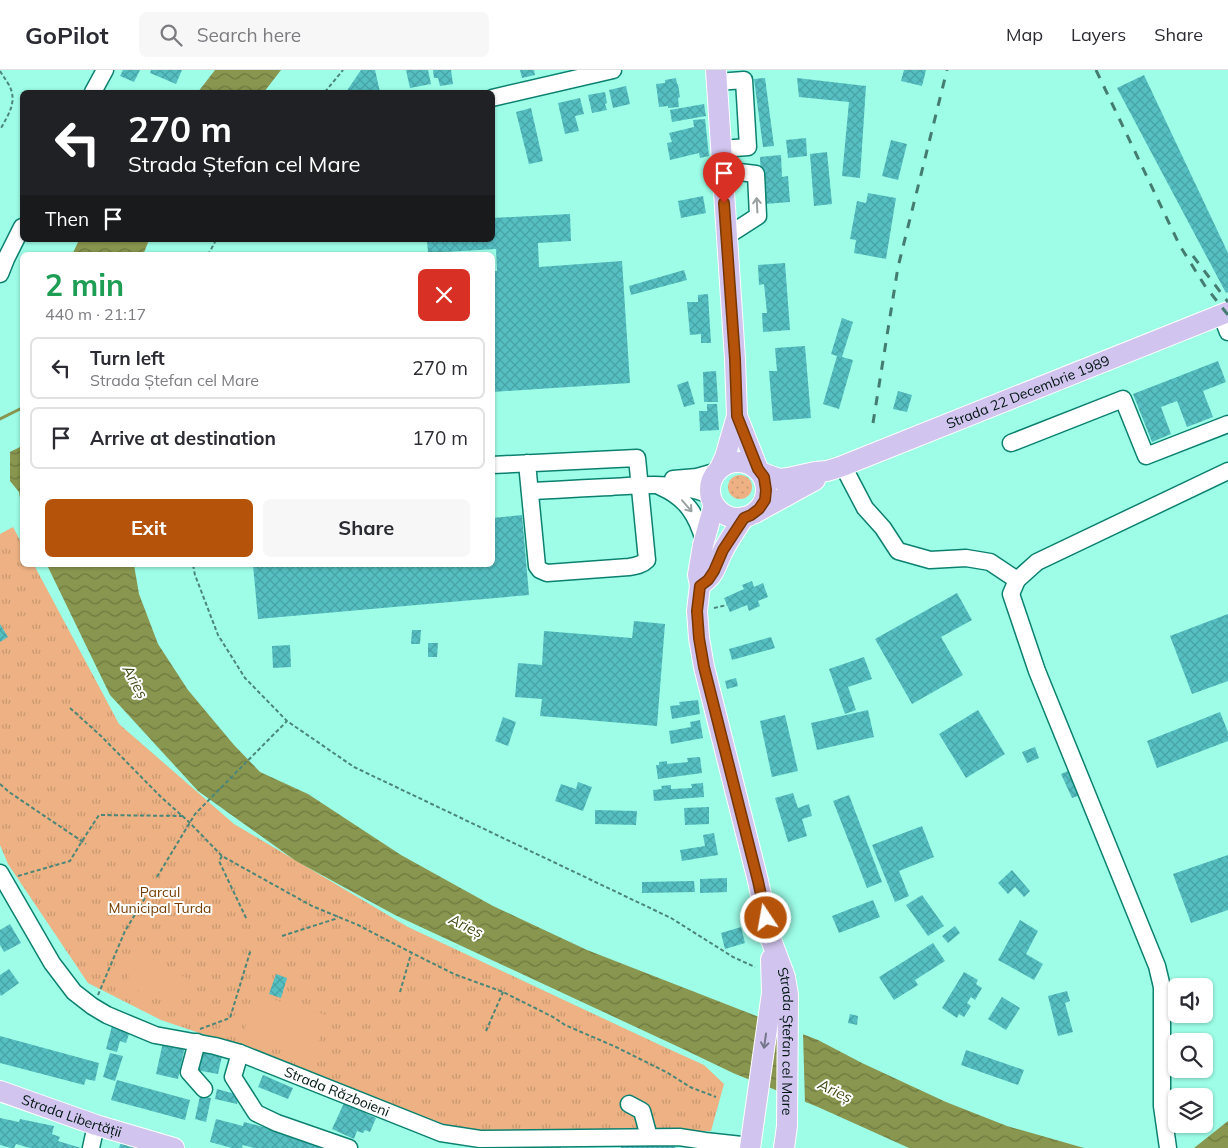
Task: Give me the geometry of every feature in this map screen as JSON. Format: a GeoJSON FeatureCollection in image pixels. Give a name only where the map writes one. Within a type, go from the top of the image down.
{"type":"FeatureCollection","features":[{"type":"Feature","properties":{"kind":"main road","name":"Strada Ștefan cel Mare"},"geometry":{"type":"LineString","coordinates":[[716,76],[735,359],[737,416],[725,457],[712,480],[710,490],[713,500],[698,570],[700,586],[697,611],[703,660],[758,881],[770,937],[772,974],[780,994],[787,1126],[784,1148]]}},
{"type":"Feature","properties":{"kind":"main road","name":"Strada 22 Decembrie 1989"},"geometry":{"type":"LineString","coordinates":[[759,471],[779,479],[792,478],[835,468],[1226,319]]}},
{"type":"Feature","properties":{"kind":"main road","name":"Strada Ștefan cel Mare"},"geometry":{"type":"LineString","coordinates":[[700,586],[708,580],[723,550],[747,516],[759,509],[765,500],[764,477],[759,471],[737,416]]}},
{"type":"Feature","properties":{"kind":"main road"},"geometry":{"type":"LineString","coordinates":[[719,469],[726,464],[744,462],[759,471]]}},
{"type":"Feature","properties":{"kind":"main road","name":"Strada 22 Decembrie 1989"},"geometry":{"type":"LineString","coordinates":[[747,516],[835,468]]}},
{"type":"Feature","properties":{"kind":"main road"},"geometry":{"type":"LineString","coordinates":[[713,500],[718,509],[725,515],[734,518],[747,516]]}},
{"type":"Feature","properties":{"kind":"main road","name":"Strada Ștefan cel Mare"},"geometry":{"type":"LineString","coordinates":[[750,1147],[756,1102],[780,994]]}},
{"type":"Feature","properties":{"kind":"main road","name":"Strada Libertății"},"geometry":{"type":"LineString","coordinates":[[0,1091],[96,1125],[174,1148]]}},
{"type":"Feature","properties":{"kind":"street"},"geometry":{"type":"LineString","coordinates":[[94,90],[105,70]]}},
{"type":"Feature","properties":{"kind":"street"},"geometry":{"type":"LineString","coordinates":[[495,97],[613,70]]}},
{"type":"Feature","properties":{"kind":"street"},"geometry":{"type":"LineString","coordinates":[[716,76],[744,80],[748,147],[721,149]]}},
{"type":"Feature","properties":{"kind":"street"},"geometry":{"type":"LineString","coordinates":[[722,170],[756,174],[758,216],[727,236]]}},
{"type":"Feature","properties":{"kind":"street"},"geometry":{"type":"LineString","coordinates":[[0,274],[20,231]]}},
{"type":"Feature","properties":{"kind":"street"},"geometry":{"type":"LineString","coordinates":[[1011,443],[1123,399],[1146,456],[1228,424]]}},
{"type":"Feature","properties":{"kind":"street"},"geometry":{"type":"LineString","coordinates":[[495,465],[527,463],[637,458],[647,485],[646,562],[629,567],[547,573],[540,570],[537,566],[527,463]]}},
{"type":"Feature","properties":{"kind":"street"},"geometry":{"type":"LineString","coordinates":[[835,468],[865,508],[883,528],[898,551],[930,560],[966,558],[990,562],[1017,580]]}},
{"type":"Feature","properties":{"kind":"street"},"geometry":{"type":"LineString","coordinates":[[647,485],[666,480],[697,477],[719,469]]}},
{"type":"Feature","properties":{"kind":"street"},"geometry":{"type":"LineString","coordinates":[[1168,1148],[1162,1106],[1162,987],[1157,966],[1037,671],[1011,594],[1017,580],[1037,562],[1228,471]]}},
{"type":"Feature","properties":{"kind":"street"},"geometry":{"type":"LineString","coordinates":[[647,485],[672,492],[682,499],[693,513],[701,528],[704,541]]}},
{"type":"Feature","properties":{"kind":"street"},"geometry":{"type":"LineString","coordinates":[[530,491],[647,485],[700,490],[713,500]]}},
{"type":"Feature","properties":{"kind":"street","name":"Strada Războieni"},"geometry":{"type":"LineString","coordinates":[[2,876],[52,963],[74,992],[107,1015],[155,1035],[215,1046],[240,1053],[441,1133],[480,1139],[680,1137],[750,1147]]}},
{"type":"Feature","properties":{"kind":"street"},"geometry":{"type":"LineString","coordinates":[[191,1041],[189,1072],[204,1089]]}},
{"type":"Feature","properties":{"kind":"street"},"geometry":{"type":"LineString","coordinates":[[240,1053],[233,1076],[256,1113],[277,1123],[349,1148]]}},
{"type":"Feature","properties":{"kind":"street"},"geometry":{"type":"LineString","coordinates":[[629,1104],[642,1111],[649,1137]]}},
{"type":"Feature","properties":{"kind":"street"},"geometry":{"type":"LineString","coordinates":[[91,1148],[96,1125]]}},
{"type":"Feature","properties":{"kind":"path"},"geometry":{"type":"LineString","coordinates":[[327,90],[343,70]]}},
{"type":"Feature","properties":{"kind":"path"},"geometry":{"type":"LineString","coordinates":[[0,71],[11,90],[13,101],[11,110],[0,130]]}},
{"type":"Feature","properties":{"kind":"path"},"geometry":{"type":"LineString","coordinates":[[193,567],[195,576],[218,635],[245,678],[287,722],[354,767],[671,918],[733,957],[762,970]]}},
{"type":"Feature","properties":{"kind":"path"},"geometry":{"type":"LineString","coordinates":[[70,708],[101,736],[160,798],[183,816],[222,856],[312,906],[358,925],[454,974],[503,992],[566,1025],[668,1073],[690,1087],[716,1097]]}},
{"type":"Feature","properties":{"kind":"path"},"geometry":{"type":"LineString","coordinates":[[157,877],[195,814],[287,722]]}},
{"type":"Feature","properties":{"kind":"path"},"geometry":{"type":"LineString","coordinates":[[0,784],[86,844]]}},
{"type":"Feature","properties":{"kind":"path"},"geometry":{"type":"LineString","coordinates":[[2,876],[70,861],[99,815],[183,816]]}},
{"type":"Feature","properties":{"kind":"path"},"geometry":{"type":"LineString","coordinates":[[222,856],[219,861],[248,920]]}},
{"type":"Feature","properties":{"kind":"path"},"geometry":{"type":"LineString","coordinates":[[92,1006],[125,931],[145,898]]}},
{"type":"Feature","properties":{"kind":"path"},"geometry":{"type":"LineString","coordinates":[[282,936],[336,919],[338,916]]}},
{"type":"Feature","properties":{"kind":"path"},"geometry":{"type":"LineString","coordinates":[[191,1041],[189,1033],[230,1018],[251,949]]}},
{"type":"Feature","properties":{"kind":"path"},"geometry":{"type":"LineString","coordinates":[[400,992],[412,953]]}},
{"type":"Feature","properties":{"kind":"path"},"geometry":{"type":"LineString","coordinates":[[486,1031],[503,992]]}},
{"type":"Feature","properties":{"kind":"green space"},"geometry":{"type":"Polygon","coordinates":[[[740,475],[748,479],[752,487],[748,495],[740,499],[732,495],[728,487],[732,479],[740,475]]]}},
{"type":"Feature","properties":{"kind":"green space","name":"Parcul Municipal Turda"},"geometry":{"type":"Polygon","coordinates":[[[13,527],[20,540],[20,567],[35,567],[119,724],[234,824],[408,927],[704,1065],[724,1084],[711,1131],[481,1136],[445,1129],[238,1046],[161,1020],[88,983],[8,864],[0,845],[0,534],[13,527]]]}},
{"type":"Feature","properties":{"kind":"green space"},"geometry":{"type":"Polygon","coordinates":[[[138,956],[189,979],[177,1007],[125,985],[138,956]]]}},
{"type":"Feature","properties":{"kind":"green space"},"geometry":{"type":"Polygon","coordinates":[[[255,994],[326,1015],[313,1060],[242,1039],[255,994]]]}},
{"type":"Feature","properties":{"kind":"water"},"geometry":{"type":"Polygon","coordinates":[[[215,70],[281,70],[266,90],[200,90],[215,70]]]}},
{"type":"Feature","properties":{"kind":"water"},"geometry":{"type":"Polygon","coordinates":[[[78,242],[148,242],[144,252],[73,252],[78,242]]]}},
{"type":"Feature","properties":{"kind":"water"},"geometry":{"type":"Polygon","coordinates":[[[20,447],[20,498],[19,492],[10,481],[10,452],[20,447]]]}},
{"type":"Feature","properties":{"kind":"water","name":"Arieș"},"geometry":{"type":"Polygon","coordinates":[[[48,567],[134,567],[139,594],[158,644],[188,690],[234,745],[260,772],[308,794],[401,855],[493,906],[587,950],[818,1040],[862,1063],[946,1102],[1007,1126],[1084,1148],[909,1148],[818,1107],[733,1073],[395,915],[296,861],[198,791],[110,695],[48,567]]]}},
{"type":"Feature","properties":{"kind":"water"},"geometry":{"type":"Polygon","coordinates":[[[1228,1121],[1228,1148],[1194,1148],[1213,1133],[1228,1121]]]}},
{"type":"Feature","properties":{"kind":"pier"},"geometry":{"type":"Polygon","coordinates":[[[785,1024],[803,1032],[805,1104],[785,1096],[785,1024]]]}},
{"type":"Feature","properties":{"kind":"building"},"geometry":{"type":"Polygon","coordinates":[[[123,70],[140,70],[134,82],[120,76],[123,70]]]}},
{"type":"Feature","properties":{"kind":"building"},"geometry":{"type":"Polygon","coordinates":[[[151,70],[182,70],[176,84],[150,73],[151,70]]]}},
{"type":"Feature","properties":{"kind":"building"},"geometry":{"type":"Polygon","coordinates":[[[361,70],[375,70],[380,90],[347,90],[361,70]]]}},
{"type":"Feature","properties":{"kind":"building"},"geometry":{"type":"Polygon","coordinates":[[[406,70],[428,70],[431,84],[410,88],[406,70]]]}},
{"type":"Feature","properties":{"kind":"building"},"geometry":{"type":"Polygon","coordinates":[[[433,70],[451,70],[453,84],[440,86],[438,78],[434,78],[433,70]]]}},
{"type":"Feature","properties":{"kind":"building"},"geometry":{"type":"Polygon","coordinates":[[[520,70],[534,70],[535,75],[522,78],[520,70]]]}},
{"type":"Feature","properties":{"kind":"building"},"geometry":{"type":"Polygon","coordinates":[[[904,70],[926,70],[922,86],[901,81],[904,70]]]}},
{"type":"Feature","properties":{"kind":"building"},"geometry":{"type":"Polygon","coordinates":[[[1144,75],[1228,253],[1228,292],[1226,293],[1117,88],[1144,75]]]}},
{"type":"Feature","properties":{"kind":"building"},"geometry":{"type":"Polygon","coordinates":[[[676,78],[680,97],[678,98],[679,107],[659,107],[656,84],[665,83],[665,80],[676,78]]]}},
{"type":"Feature","properties":{"kind":"building"},"geometry":{"type":"Polygon","coordinates":[[[765,78],[774,146],[763,147],[754,79],[765,78]]]}},
{"type":"Feature","properties":{"kind":"building"},"geometry":{"type":"Polygon","coordinates":[[[797,78],[866,86],[860,178],[842,176],[849,102],[799,97],[797,78]]]}},
{"type":"Feature","properties":{"kind":"building"},"geometry":{"type":"Polygon","coordinates":[[[626,86],[630,104],[613,108],[609,90],[626,86]]]}},
{"type":"Feature","properties":{"kind":"building"},"geometry":{"type":"Polygon","coordinates":[[[605,92],[607,110],[592,113],[588,95],[605,92]]]}},
{"type":"Feature","properties":{"kind":"building"},"geometry":{"type":"Polygon","coordinates":[[[580,98],[584,114],[575,116],[579,131],[565,134],[558,103],[580,98]]]}},
{"type":"Feature","properties":{"kind":"building"},"geometry":{"type":"Polygon","coordinates":[[[704,104],[706,116],[672,122],[670,110],[704,104]]]}},
{"type":"Feature","properties":{"kind":"building"},"geometry":{"type":"Polygon","coordinates":[[[531,108],[543,161],[529,164],[516,112],[531,108]]]}},
{"type":"Feature","properties":{"kind":"building"},"geometry":{"type":"Polygon","coordinates":[[[705,119],[709,156],[700,158],[699,153],[670,160],[667,143],[672,142],[669,133],[694,127],[693,120],[705,119]]]}},
{"type":"Feature","properties":{"kind":"building"},"geometry":{"type":"Polygon","coordinates":[[[806,138],[807,156],[788,158],[786,140],[806,138]]]}},
{"type":"Feature","properties":{"kind":"building"},"geometry":{"type":"Polygon","coordinates":[[[891,140],[907,144],[898,180],[882,176],[891,140]]]}},
{"type":"Feature","properties":{"kind":"building"},"geometry":{"type":"Polygon","coordinates":[[[827,152],[832,204],[814,206],[810,154],[827,152]]]}},
{"type":"Feature","properties":{"kind":"building"},"geometry":{"type":"Polygon","coordinates":[[[781,155],[782,177],[788,176],[790,202],[751,205],[761,178],[760,157],[781,155]]]}},
{"type":"Feature","properties":{"kind":"building"},"geometry":{"type":"Polygon","coordinates":[[[868,193],[896,198],[886,259],[854,253],[856,240],[850,239],[857,201],[866,203],[868,193]]]}},
{"type":"Feature","properties":{"kind":"building"},"geometry":{"type":"Polygon","coordinates":[[[703,196],[706,213],[681,218],[678,201],[703,196]]]}},
{"type":"Feature","properties":{"kind":"building"},"geometry":{"type":"Polygon","coordinates":[[[570,214],[571,241],[538,243],[539,267],[622,261],[630,383],[495,392],[496,249],[428,252],[427,242],[495,242],[495,218],[570,214]]]}},
{"type":"Feature","properties":{"kind":"building"},"geometry":{"type":"Polygon","coordinates":[[[785,263],[790,330],[763,332],[762,313],[767,313],[764,284],[759,285],[758,265],[785,263]]]}},
{"type":"Feature","properties":{"kind":"building"},"geometry":{"type":"Polygon","coordinates":[[[684,270],[687,280],[631,295],[629,286],[684,270]]]}},
{"type":"Feature","properties":{"kind":"building"},"geometry":{"type":"Polygon","coordinates":[[[708,294],[711,343],[701,343],[701,334],[690,335],[687,302],[698,302],[698,295],[708,294]]]}},
{"type":"Feature","properties":{"kind":"building"},"geometry":{"type":"Polygon","coordinates":[[[842,318],[853,322],[842,357],[853,360],[839,409],[823,404],[837,356],[831,354],[842,318]]]}},
{"type":"Feature","properties":{"kind":"building"},"geometry":{"type":"Polygon","coordinates":[[[805,346],[811,418],[773,421],[769,371],[777,371],[775,348],[805,346]]]}},
{"type":"Feature","properties":{"kind":"building"},"geometry":{"type":"Polygon","coordinates":[[[1218,361],[1226,382],[1203,391],[1213,417],[1187,427],[1177,401],[1161,407],[1171,434],[1152,442],[1133,394],[1218,361]]]}},
{"type":"Feature","properties":{"kind":"building"},"geometry":{"type":"Polygon","coordinates":[[[716,371],[718,402],[704,402],[703,372],[716,371]]]}},
{"type":"Feature","properties":{"kind":"building"},"geometry":{"type":"Polygon","coordinates":[[[688,381],[695,404],[684,407],[677,385],[688,381]]]}},
{"type":"Feature","properties":{"kind":"building"},"geometry":{"type":"Polygon","coordinates":[[[898,391],[912,395],[907,412],[893,409],[898,391]]]}},
{"type":"Feature","properties":{"kind":"building"},"geometry":{"type":"Polygon","coordinates":[[[707,404],[717,404],[719,430],[700,431],[699,411],[707,411],[707,404]]]}},
{"type":"Feature","properties":{"kind":"building"},"geometry":{"type":"Polygon","coordinates":[[[522,515],[529,595],[258,619],[253,567],[495,567],[495,518],[522,515]]]}},
{"type":"Feature","properties":{"kind":"building"},"geometry":{"type":"Polygon","coordinates":[[[752,581],[754,587],[763,583],[768,597],[758,601],[760,606],[749,611],[747,605],[730,612],[724,598],[744,589],[742,585],[752,581]]]}},
{"type":"Feature","properties":{"kind":"building"},"geometry":{"type":"Polygon","coordinates":[[[957,593],[972,620],[941,637],[963,675],[912,704],[875,639],[957,593]]]}},
{"type":"Feature","properties":{"kind":"building"},"geometry":{"type":"Polygon","coordinates":[[[1228,614],[1228,681],[1192,694],[1170,636],[1228,614]]]}},
{"type":"Feature","properties":{"kind":"building"},"geometry":{"type":"Polygon","coordinates":[[[634,621],[665,624],[657,726],[540,716],[542,699],[515,697],[518,663],[542,665],[544,631],[632,638],[634,621]]]}},
{"type":"Feature","properties":{"kind":"building"},"geometry":{"type":"Polygon","coordinates":[[[0,624],[8,637],[0,642],[0,624]]]}},
{"type":"Feature","properties":{"kind":"building"},"geometry":{"type":"Polygon","coordinates":[[[412,630],[421,630],[420,644],[411,644],[412,630]]]}},
{"type":"Feature","properties":{"kind":"building"},"geometry":{"type":"Polygon","coordinates":[[[771,637],[775,648],[732,660],[729,649],[771,637]]]}},
{"type":"Feature","properties":{"kind":"building"},"geometry":{"type":"Polygon","coordinates":[[[428,643],[438,643],[437,657],[428,657],[428,643]]]}},
{"type":"Feature","properties":{"kind":"building"},"geometry":{"type":"Polygon","coordinates":[[[290,645],[291,667],[273,668],[272,646],[290,645]]]}},
{"type":"Feature","properties":{"kind":"building"},"geometry":{"type":"Polygon","coordinates":[[[864,657],[872,679],[848,687],[856,710],[845,714],[829,669],[864,657]]]}},
{"type":"Feature","properties":{"kind":"building"},"geometry":{"type":"Polygon","coordinates":[[[736,678],[738,686],[727,689],[725,681],[736,678]]]}},
{"type":"Feature","properties":{"kind":"building"},"geometry":{"type":"Polygon","coordinates":[[[698,700],[700,714],[672,719],[670,706],[680,705],[679,702],[698,700]]]}},
{"type":"Feature","properties":{"kind":"building"},"geometry":{"type":"Polygon","coordinates":[[[868,710],[874,737],[817,750],[811,723],[868,710]]]}},
{"type":"Feature","properties":{"kind":"building"},"geometry":{"type":"Polygon","coordinates":[[[978,710],[1005,754],[966,778],[939,734],[978,710]]]}},
{"type":"Feature","properties":{"kind":"building"},"geometry":{"type":"Polygon","coordinates":[[[1220,712],[1228,732],[1228,741],[1157,768],[1147,741],[1220,712]]]}},
{"type":"Feature","properties":{"kind":"building"},"geometry":{"type":"Polygon","coordinates":[[[785,715],[798,771],[772,777],[760,721],[785,715]]]}},
{"type":"Feature","properties":{"kind":"building"},"geometry":{"type":"Polygon","coordinates":[[[503,717],[516,722],[508,746],[495,741],[503,717]]]}},
{"type":"Feature","properties":{"kind":"building"},"geometry":{"type":"Polygon","coordinates":[[[700,720],[703,738],[671,744],[669,731],[691,727],[690,722],[700,720]]]}},
{"type":"Feature","properties":{"kind":"building"},"geometry":{"type":"Polygon","coordinates":[[[1035,747],[1039,758],[1027,763],[1022,752],[1035,747]]]}},
{"type":"Feature","properties":{"kind":"building"},"geometry":{"type":"Polygon","coordinates":[[[700,757],[702,773],[658,779],[656,765],[659,765],[659,762],[667,761],[667,764],[688,762],[687,758],[700,757]]]}},
{"type":"Feature","properties":{"kind":"building"},"geometry":{"type":"Polygon","coordinates":[[[1073,769],[1083,794],[1072,798],[1061,774],[1073,769]]]}},
{"type":"Feature","properties":{"kind":"building"},"geometry":{"type":"Polygon","coordinates":[[[578,782],[592,787],[583,811],[555,801],[561,784],[576,789],[578,782]]]}},
{"type":"Feature","properties":{"kind":"building"},"geometry":{"type":"Polygon","coordinates":[[[703,783],[704,797],[654,801],[653,790],[662,789],[661,786],[671,785],[671,789],[692,788],[691,784],[703,783]]]}},
{"type":"Feature","properties":{"kind":"building"},"geometry":{"type":"Polygon","coordinates":[[[793,793],[798,808],[809,804],[812,816],[802,819],[807,836],[788,842],[775,798],[793,793]]]}},
{"type":"Feature","properties":{"kind":"building"},"geometry":{"type":"Polygon","coordinates":[[[849,795],[882,882],[867,888],[833,801],[849,795]]]}},
{"type":"Feature","properties":{"kind":"building"},"geometry":{"type":"Polygon","coordinates":[[[709,807],[709,824],[685,825],[684,808],[709,807]]]}},
{"type":"Feature","properties":{"kind":"building"},"geometry":{"type":"Polygon","coordinates":[[[595,810],[637,811],[636,825],[595,824],[595,810]]]}},
{"type":"Feature","properties":{"kind":"building"},"geometry":{"type":"Polygon","coordinates":[[[922,826],[934,857],[899,871],[909,896],[895,902],[872,845],[922,826]]]}},
{"type":"Feature","properties":{"kind":"building"},"geometry":{"type":"Polygon","coordinates":[[[714,833],[718,855],[682,861],[680,850],[705,846],[703,835],[714,833]]]}},
{"type":"Feature","properties":{"kind":"building"},"geometry":{"type":"Polygon","coordinates":[[[1228,855],[1228,910],[1191,923],[1173,874],[1228,855]]]}},
{"type":"Feature","properties":{"kind":"building"},"geometry":{"type":"Polygon","coordinates":[[[1012,870],[1030,891],[1024,897],[1015,887],[1008,894],[998,883],[1012,870]]]}},
{"type":"Feature","properties":{"kind":"building"},"geometry":{"type":"Polygon","coordinates":[[[727,878],[727,892],[700,893],[700,879],[727,878]]]}},
{"type":"Feature","properties":{"kind":"building"},"geometry":{"type":"Polygon","coordinates":[[[694,881],[695,892],[642,893],[642,882],[694,881]]]}},
{"type":"Feature","properties":{"kind":"building"},"geometry":{"type":"Polygon","coordinates":[[[922,895],[944,926],[928,936],[906,905],[922,895]]]}},
{"type":"Feature","properties":{"kind":"building"},"geometry":{"type":"Polygon","coordinates":[[[873,900],[880,917],[839,933],[832,916],[873,900]]]}},
{"type":"Feature","properties":{"kind":"building"},"geometry":{"type":"Polygon","coordinates":[[[1020,920],[1038,931],[1026,954],[1043,964],[1034,980],[998,960],[1020,920]]]}},
{"type":"Feature","properties":{"kind":"building"},"geometry":{"type":"Polygon","coordinates":[[[10,924],[21,943],[4,952],[0,945],[0,930],[10,924]]]}},
{"type":"Feature","properties":{"kind":"building"},"geometry":{"type":"Polygon","coordinates":[[[955,926],[960,933],[948,943],[942,936],[955,926]]]}},
{"type":"Feature","properties":{"kind":"building"},"geometry":{"type":"Polygon","coordinates":[[[741,927],[745,943],[725,949],[721,933],[741,927]]]}},
{"type":"Feature","properties":{"kind":"building"},"geometry":{"type":"Polygon","coordinates":[[[933,943],[945,961],[915,980],[918,985],[894,1000],[879,977],[933,943]]]}},
{"type":"Feature","properties":{"kind":"building"},"geometry":{"type":"Polygon","coordinates":[[[9,969],[19,983],[1,996],[0,975],[9,969]]]}},
{"type":"Feature","properties":{"kind":"building"},"geometry":{"type":"Polygon","coordinates":[[[964,972],[978,980],[976,984],[982,988],[975,1000],[971,997],[967,1003],[971,1006],[964,1017],[959,1014],[957,1018],[942,1008],[964,972]]]}},
{"type":"Feature","properties":{"kind":"building"},"geometry":{"type":"Polygon","coordinates":[[[276,974],[287,978],[281,998],[269,994],[276,974]]]}},
{"type":"Feature","properties":{"kind":"building"},"geometry":{"type":"Polygon","coordinates":[[[1067,991],[1070,1001],[1065,1003],[1073,1032],[1058,1036],[1048,996],[1067,991]]]}},
{"type":"Feature","properties":{"kind":"building"},"geometry":{"type":"Polygon","coordinates":[[[1002,997],[1020,1008],[1006,1030],[988,1019],[1002,997]]]}},
{"type":"Feature","properties":{"kind":"building"},"geometry":{"type":"Polygon","coordinates":[[[850,1014],[858,1016],[857,1025],[848,1023],[850,1014]]]}},
{"type":"Feature","properties":{"kind":"building"},"geometry":{"type":"Polygon","coordinates":[[[112,1026],[130,1031],[126,1043],[120,1041],[117,1052],[106,1049],[112,1026]]]}},
{"type":"Feature","properties":{"kind":"building"},"geometry":{"type":"Polygon","coordinates":[[[0,1036],[99,1063],[95,1081],[86,1079],[84,1085],[0,1063],[0,1036]]]}},
{"type":"Feature","properties":{"kind":"building"},"geometry":{"type":"Polygon","coordinates":[[[163,1042],[185,1046],[178,1079],[156,1074],[163,1042]]]}},
{"type":"Feature","properties":{"kind":"building"},"geometry":{"type":"Polygon","coordinates":[[[966,1050],[1024,1070],[1018,1085],[961,1065],[966,1050]]]}},
{"type":"Feature","properties":{"kind":"building"},"geometry":{"type":"Polygon","coordinates":[[[200,1052],[222,1056],[218,1074],[196,1070],[200,1052]]]}},
{"type":"Feature","properties":{"kind":"building"},"geometry":{"type":"Polygon","coordinates":[[[110,1053],[123,1056],[115,1081],[103,1077],[110,1053]]]}},
{"type":"Feature","properties":{"kind":"building"},"geometry":{"type":"Polygon","coordinates":[[[263,1075],[293,1088],[288,1099],[258,1087],[263,1075]]]}},
{"type":"Feature","properties":{"kind":"building"},"geometry":{"type":"Polygon","coordinates":[[[117,1080],[190,1100],[185,1120],[111,1100],[117,1080]]]}},
{"type":"Feature","properties":{"kind":"building"},"geometry":{"type":"Polygon","coordinates":[[[217,1089],[239,1095],[237,1104],[215,1099],[217,1089]]]}},
{"type":"Feature","properties":{"kind":"building"},"geometry":{"type":"Polygon","coordinates":[[[200,1096],[211,1098],[206,1122],[195,1119],[200,1096]]]}},
{"type":"Feature","properties":{"kind":"building"},"geometry":{"type":"Polygon","coordinates":[[[344,1103],[376,1118],[370,1132],[365,1130],[363,1133],[357,1131],[354,1139],[332,1129],[344,1103]]]}},
{"type":"Feature","properties":{"kind":"building"},"geometry":{"type":"Polygon","coordinates":[[[0,1118],[19,1122],[20,1119],[54,1126],[52,1134],[60,1137],[58,1141],[81,1148],[30,1148],[16,1144],[14,1148],[11,1148],[0,1145],[0,1118]]]}},
{"type":"Feature","properties":{"kind":"building"},"geometry":{"type":"Polygon","coordinates":[[[216,1119],[243,1126],[244,1122],[302,1137],[301,1141],[327,1148],[254,1148],[243,1145],[242,1148],[232,1148],[210,1142],[216,1119]]]}},
{"type":"Feature","properties":{"kind":"building"},"geometry":{"type":"Polygon","coordinates":[[[121,1142],[142,1148],[119,1148],[121,1142]]]}},
{"type":"Feature","properties":{"kind":"building"},"geometry":{"type":"Polygon","coordinates":[[[668,1142],[676,1148],[621,1148],[621,1143],[668,1142]]]}},
{"type":"Feature","properties":{"kind":"building"},"geometry":{"type":"Polygon","coordinates":[[[561,1145],[561,1148],[534,1148],[534,1146],[561,1145]]]}},
{"type":"Feature","properties":{"kind":"waterway"},"geometry":{"type":"LineString","coordinates":[[0,419],[20,409]]}},
{"type":"Feature","properties":{"kind":"railway"},"geometry":{"type":"LineString","coordinates":[[873,423],[898,267],[947,70]]}},
{"type":"Feature","properties":{"kind":"railway"},"geometry":{"type":"LineString","coordinates":[[1096,70],[1180,246],[1205,286],[1228,315]]}},
{"type":"Feature","properties":{"kind":"railway"},"geometry":{"type":"LineString","coordinates":[[1193,256],[1228,302]]}},
{"type":"Feature","properties":{"kind":"route"},"geometry":{"type":"LineString","coordinates":[[724,203],[737,416],[758,469],[764,477],[766,490],[765,500],[759,509],[744,518],[723,550],[714,571],[708,580],[700,586],[697,611],[704,667],[766,918]]}}]}
